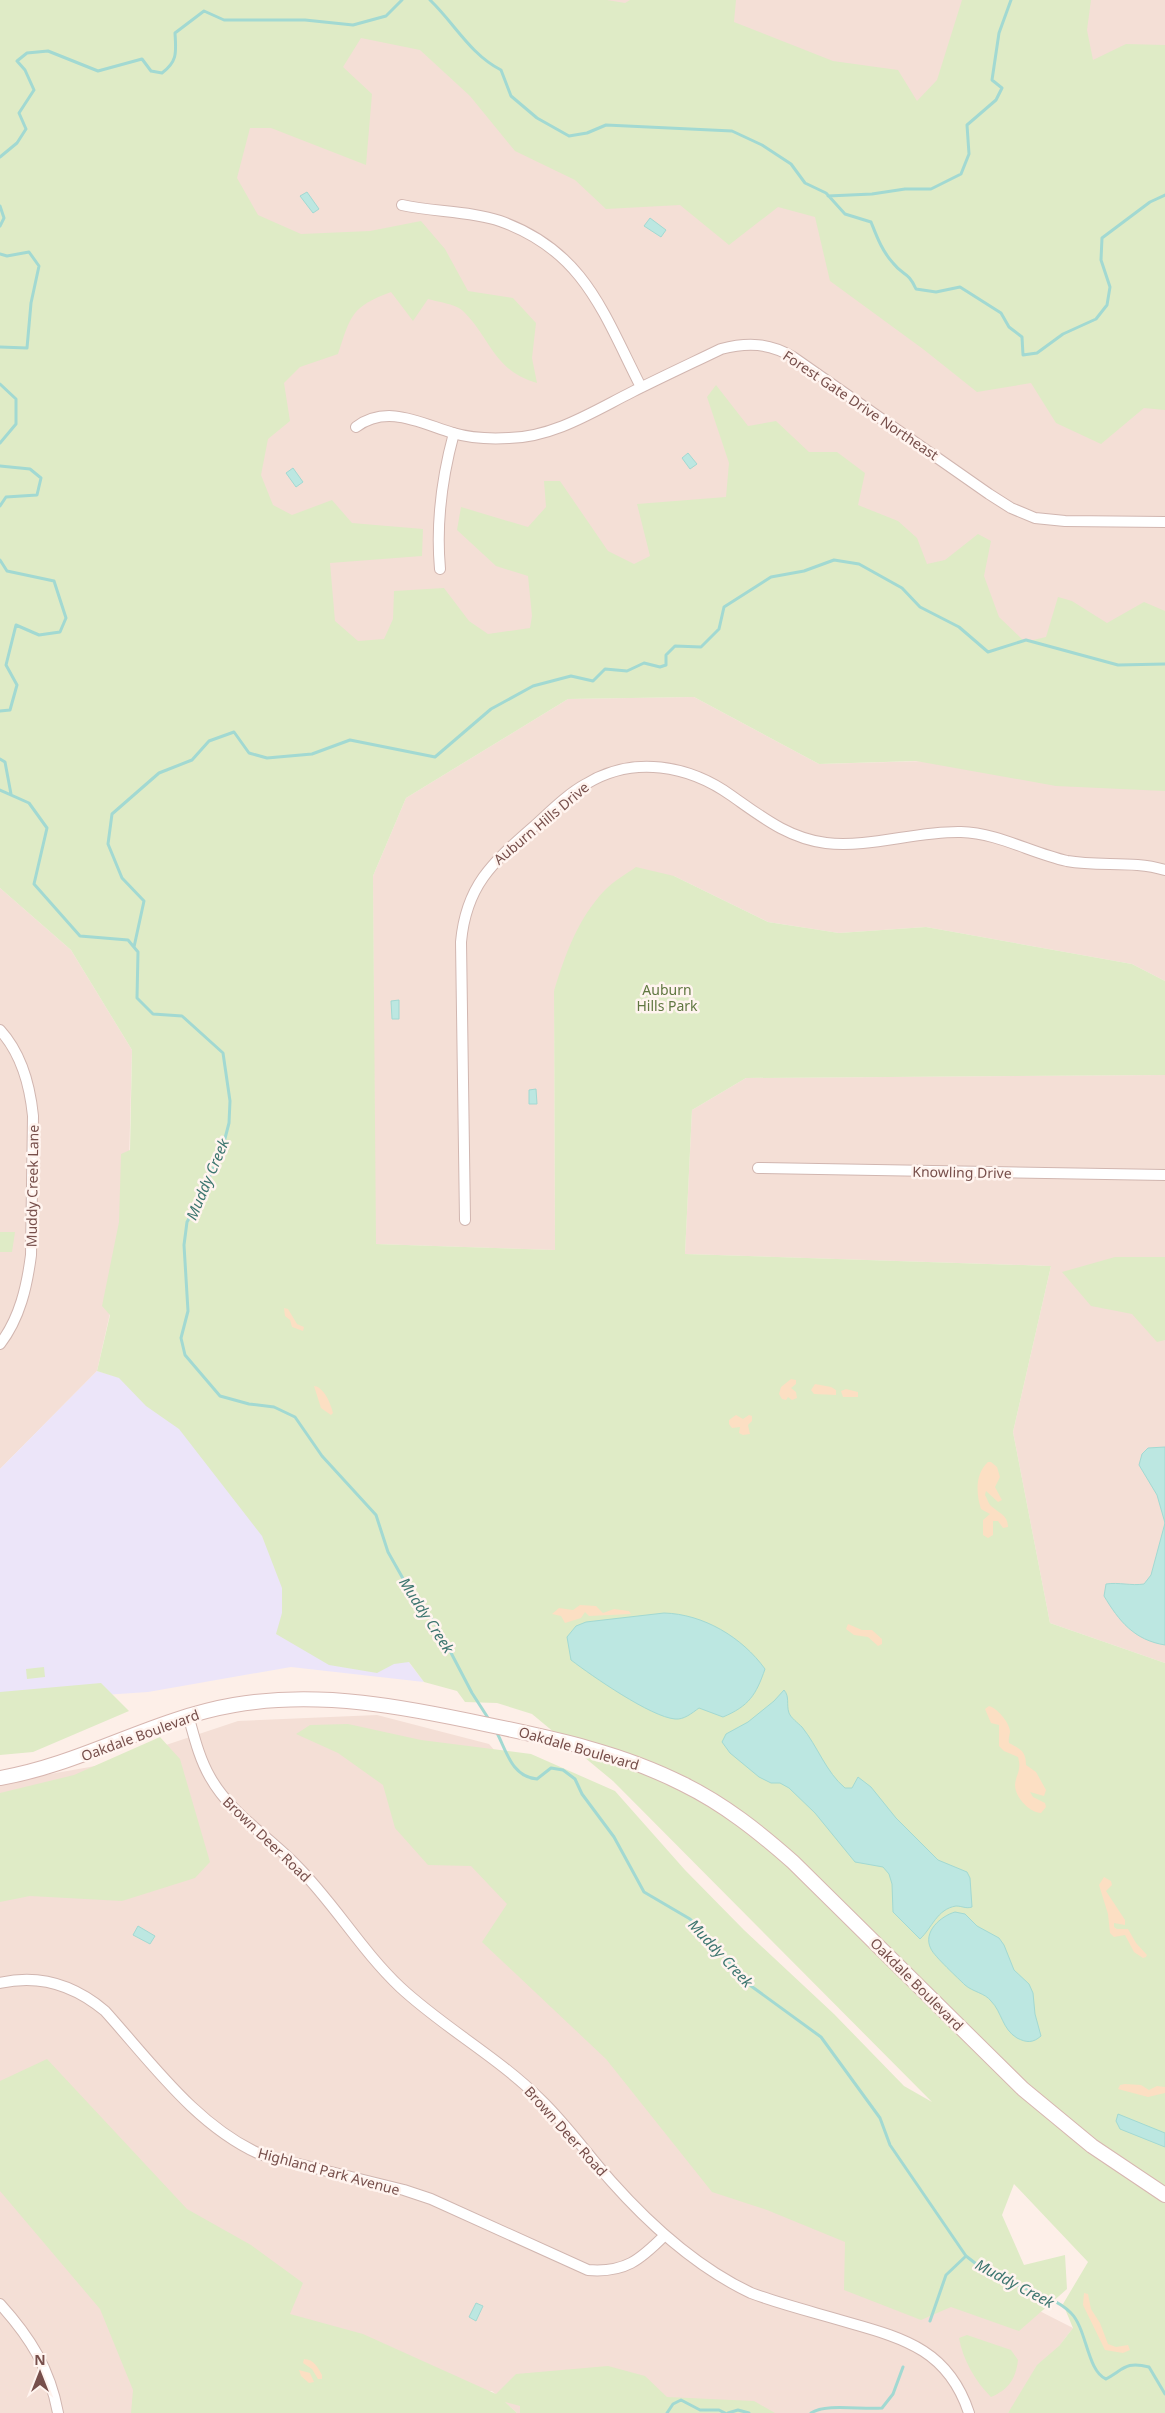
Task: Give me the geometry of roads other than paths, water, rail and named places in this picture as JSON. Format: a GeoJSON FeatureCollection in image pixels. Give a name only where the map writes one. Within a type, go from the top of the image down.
{"type":"FeatureCollection","features":[{"type":"Feature","properties":{"kind":"main road","name":"Oakdale Boulevard"},"geometry":{"type":"LineString","coordinates":[[0,1778],[52,1766],[188,1715],[265,1701],[327,1699],[389,1705],[529,1733],[601,1751],[637,1763],[685,1784],[737,1816],[793,1862],[1038,2102],[1092,2146],[1165,2195]]}},
{"type":"Feature","properties":{"kind":"street"},"geometry":{"type":"LineString","coordinates":[[402,205],[499,221],[530,234],[556,252],[580,275],[598,300],[641,387]]}},
{"type":"Feature","properties":{"kind":"street","name":"Forest Gate Drive Northeast"},"geometry":{"type":"LineString","coordinates":[[356,427],[367,418],[395,416],[454,433],[509,438],[535,435],[554,430],[721,349],[740,344],[770,346],[793,357],[1011,508],[1035,518],[1065,522],[1165,522]]}},
{"type":"Feature","properties":{"kind":"street"},"geometry":{"type":"LineString","coordinates":[[440,569],[439,519],[448,455],[454,433]]}},
{"type":"Feature","properties":{"kind":"street","name":"Auburn Hills Drive"},"geometry":{"type":"LineString","coordinates":[[464,1220],[461,942],[464,917],[474,890],[496,859],[573,792],[599,777],[619,770],[645,766],[688,772],[716,785],[773,826],[809,840],[847,843],[951,832],[978,834],[1068,861],[1137,864],[1165,870]]}},
{"type":"Feature","properties":{"kind":"street","name":"Muddy Creek Lane"},"geometry":{"type":"LineString","coordinates":[[0,1030],[13,1048],[21,1065],[32,1101],[33,1116],[31,1255],[29,1273],[19,1309],[8,1334],[0,1344]]}},
{"type":"Feature","properties":{"kind":"street","name":"Knowling Drive"},"geometry":{"type":"LineString","coordinates":[[758,1168],[1165,1175]]}},
{"type":"Feature","properties":{"kind":"street","name":"Brown Deer Road"},"geometry":{"type":"LineString","coordinates":[[188,1715],[202,1761],[214,1785],[231,1806],[296,1865],[359,1943],[400,1987],[435,2016],[496,2060],[542,2100],[610,2180],[665,2235],[706,2269],[751,2293],[895,2336],[923,2349],[949,2373],[961,2393],[969,2413]]}},
{"type":"Feature","properties":{"kind":"street","name":"Highland Park Avenue"},"geometry":{"type":"LineString","coordinates":[[0,1983],[26,1979],[54,1983],[92,2001],[104,2011],[211,2126],[239,2144],[262,2155],[404,2190],[431,2199],[588,2270],[602,2271],[625,2266],[646,2255],[665,2235]]}},
{"type":"Feature","properties":{"kind":"street"},"geometry":{"type":"LineString","coordinates":[[0,2304],[21,2327],[35,2347],[50,2380],[58,2413]]}},
{"type":"Feature","properties":{"kind":"water"},"geometry":{"type":"Polygon","coordinates":[[[307,192],[319,209],[313,213],[300,196],[307,192]]]}},
{"type":"Feature","properties":{"kind":"water"},"geometry":{"type":"Polygon","coordinates":[[[650,218],[666,230],[661,237],[644,226],[650,218]]]}},
{"type":"Feature","properties":{"kind":"water"},"geometry":{"type":"Polygon","coordinates":[[[688,453],[697,464],[690,469],[682,458],[688,453]]]}},
{"type":"Feature","properties":{"kind":"water"},"geometry":{"type":"Polygon","coordinates":[[[293,468],[303,482],[296,487],[286,473],[293,468]]]}},
{"type":"Feature","properties":{"kind":"water"},"geometry":{"type":"Polygon","coordinates":[[[399,1000],[399,1019],[392,1019],[391,1001],[399,1000]]]}},
{"type":"Feature","properties":{"kind":"water"},"geometry":{"type":"Polygon","coordinates":[[[536,1089],[537,1104],[529,1104],[529,1090],[536,1089]]]}},
{"type":"Feature","properties":{"kind":"water"},"geometry":{"type":"Polygon","coordinates":[[[1165,1447],[1165,1523],[1157,1495],[1139,1465],[1142,1454],[1148,1448],[1165,1447]]]}},
{"type":"Feature","properties":{"kind":"water"},"geometry":{"type":"Polygon","coordinates":[[[1165,1523],[1165,1645],[1144,1639],[1128,1628],[1104,1596],[1106,1584],[1144,1584],[1151,1575],[1165,1523]]]}},
{"type":"Feature","properties":{"kind":"water"},"geometry":{"type":"Polygon","coordinates":[[[664,1613],[679,1614],[693,1618],[720,1629],[733,1637],[756,1657],[765,1669],[755,1693],[745,1704],[723,1717],[699,1708],[682,1718],[665,1717],[622,1695],[571,1660],[567,1637],[576,1626],[586,1622],[664,1613]]]}},
{"type":"Feature","properties":{"kind":"water"},"geometry":{"type":"Polygon","coordinates":[[[784,1690],[787,1695],[790,1715],[808,1735],[838,1782],[845,1788],[852,1788],[858,1777],[871,1787],[896,1818],[938,1860],[967,1872],[970,1878],[972,1907],[956,1906],[944,1911],[920,1939],[893,1912],[892,1884],[889,1874],[883,1867],[855,1862],[815,1813],[789,1788],[780,1783],[771,1783],[759,1777],[730,1753],[722,1742],[726,1734],[748,1722],[774,1701],[784,1690]]]}},
{"type":"Feature","properties":{"kind":"water"},"geometry":{"type":"Polygon","coordinates":[[[955,1912],[965,1914],[977,1926],[999,1938],[1004,1945],[1014,1970],[1029,1984],[1033,1993],[1035,2014],[1041,2036],[1033,2041],[1024,2041],[1017,2038],[1008,2030],[995,2005],[982,1994],[965,1985],[933,1952],[929,1943],[931,1931],[944,1917],[955,1912]]]}},
{"type":"Feature","properties":{"kind":"water"},"geometry":{"type":"Polygon","coordinates":[[[138,1926],[155,1936],[150,1944],[133,1935],[138,1926]]]}},
{"type":"Feature","properties":{"kind":"water"},"geometry":{"type":"Polygon","coordinates":[[[1118,2114],[1165,2133],[1165,2147],[1120,2129],[1116,2121],[1118,2114]]]}},
{"type":"Feature","properties":{"kind":"water"},"geometry":{"type":"Polygon","coordinates":[[[476,2303],[483,2306],[476,2321],[469,2317],[476,2303]]]}},
{"type":"Feature","properties":{"kind":"waterway"},"geometry":{"type":"LineString","coordinates":[[0,157],[17,143],[26,129],[19,113],[34,90],[25,70],[17,61],[27,53],[48,51],[98,71],[142,59],[151,71],[162,73],[171,64],[175,56],[175,33],[204,11],[224,20],[305,20],[353,25],[386,16],[402,0]]}},
{"type":"Feature","properties":{"kind":"waterway"},"geometry":{"type":"LineString","coordinates":[[430,0],[480,56],[501,70],[511,96],[537,118],[569,136],[587,133],[606,125],[732,131],[762,145],[791,164],[805,183],[826,193],[845,214],[871,222],[886,254],[908,276],[916,289],[936,292],[960,287],[1001,313],[1009,327],[1022,337],[1023,355],[1037,353],[1063,334],[1096,319],[1107,305],[1110,287],[1101,260],[1102,238],[1150,202],[1165,195]]}},
{"type":"Feature","properties":{"kind":"waterway"},"geometry":{"type":"LineString","coordinates":[[828,196],[872,194],[905,189],[931,189],[961,174],[969,154],[967,125],[996,100],[1002,88],[992,80],[999,33],[1011,0]]}},
{"type":"Feature","properties":{"kind":"waterway"},"geometry":{"type":"LineString","coordinates":[[0,206],[4,218],[0,226]]}},
{"type":"Feature","properties":{"kind":"waterway","name":"Muddy Creek"},"geometry":{"type":"LineString","coordinates":[[0,254],[7,256],[29,252],[39,266],[31,303],[27,348],[0,347]]}},
{"type":"Feature","properties":{"kind":"waterway","name":"Muddy Creek"},"geometry":{"type":"LineString","coordinates":[[0,384],[16,399],[16,424],[0,443]]}},
{"type":"Feature","properties":{"kind":"waterway","name":"Muddy Creek"},"geometry":{"type":"LineString","coordinates":[[0,466],[30,469],[41,478],[37,495],[6,497],[0,506]]}},
{"type":"Feature","properties":{"kind":"waterway","name":"Muddy Creek"},"geometry":{"type":"LineString","coordinates":[[0,560],[7,571],[54,581],[66,618],[60,632],[39,635],[16,625],[6,665],[17,685],[10,710],[0,711]]}},
{"type":"Feature","properties":{"kind":"waterway"},"geometry":{"type":"LineString","coordinates":[[134,947],[144,901],[122,878],[108,844],[112,814],[159,773],[192,760],[209,741],[234,732],[249,753],[267,758],[312,754],[350,740],[435,757],[491,709],[533,686],[571,676],[593,681],[605,669],[627,671],[644,663],[660,667],[666,665],[666,655],[675,646],[701,647],[719,629],[724,607],[771,577],[804,571],[834,560],[859,564],[902,588],[920,607],[959,627],[988,652],[1026,640],[1118,665],[1165,664]]}},
{"type":"Feature","properties":{"kind":"waterway","name":"Muddy Creek"},"geometry":{"type":"LineString","coordinates":[[0,759],[5,762],[11,794]]}},
{"type":"Feature","properties":{"kind":"waterway","name":"Muddy Creek"},"geometry":{"type":"LineString","coordinates":[[0,790],[29,803],[47,828],[34,884],[80,936],[128,940],[138,952],[137,998],[153,1014],[182,1016],[223,1053],[230,1101],[229,1123],[223,1146],[199,1201],[187,1222],[184,1245],[188,1311],[181,1338],[185,1355],[220,1396],[249,1404],[274,1407],[295,1417],[322,1456],[376,1515],[388,1552],[410,1591],[437,1626],[472,1693],[490,1721]]}},
{"type":"Feature","properties":{"kind":"waterway","name":"Muddy Creek"},"geometry":{"type":"LineString","coordinates":[[496,1731],[515,1768],[521,1773],[537,1779],[551,1768],[563,1770],[575,1779],[582,1794],[614,1837],[644,1892],[690,1919],[751,1986],[821,2037],[880,2118],[890,2145],[966,2256],[996,2277],[1065,2307],[1081,2329],[1091,2359],[1100,2375],[1106,2379],[1126,2367],[1135,2365],[1149,2367],[1165,2394]]}},
{"type":"Feature","properties":{"kind":"waterway"},"geometry":{"type":"LineString","coordinates":[[930,2321],[946,2275],[966,2256]]}},
{"type":"Feature","properties":{"kind":"waterway"},"geometry":{"type":"LineString","coordinates":[[811,2413],[826,2408],[882,2408],[893,2394],[903,2367]]}},
{"type":"Feature","properties":{"kind":"waterway"},"geometry":{"type":"LineString","coordinates":[[667,2413],[673,2404],[681,2400],[700,2410],[719,2410],[725,2413]]}},
{"type":"Feature","properties":{"kind":"waterway"},"geometry":{"type":"LineString","coordinates":[[728,2413],[738,2410],[749,2413]]}},
{"type":"Feature","properties":{"kind":"park label","name":"Auburn Hills Park"},"geometry":{"type":"Point","coordinates":[667,998]}}]}
